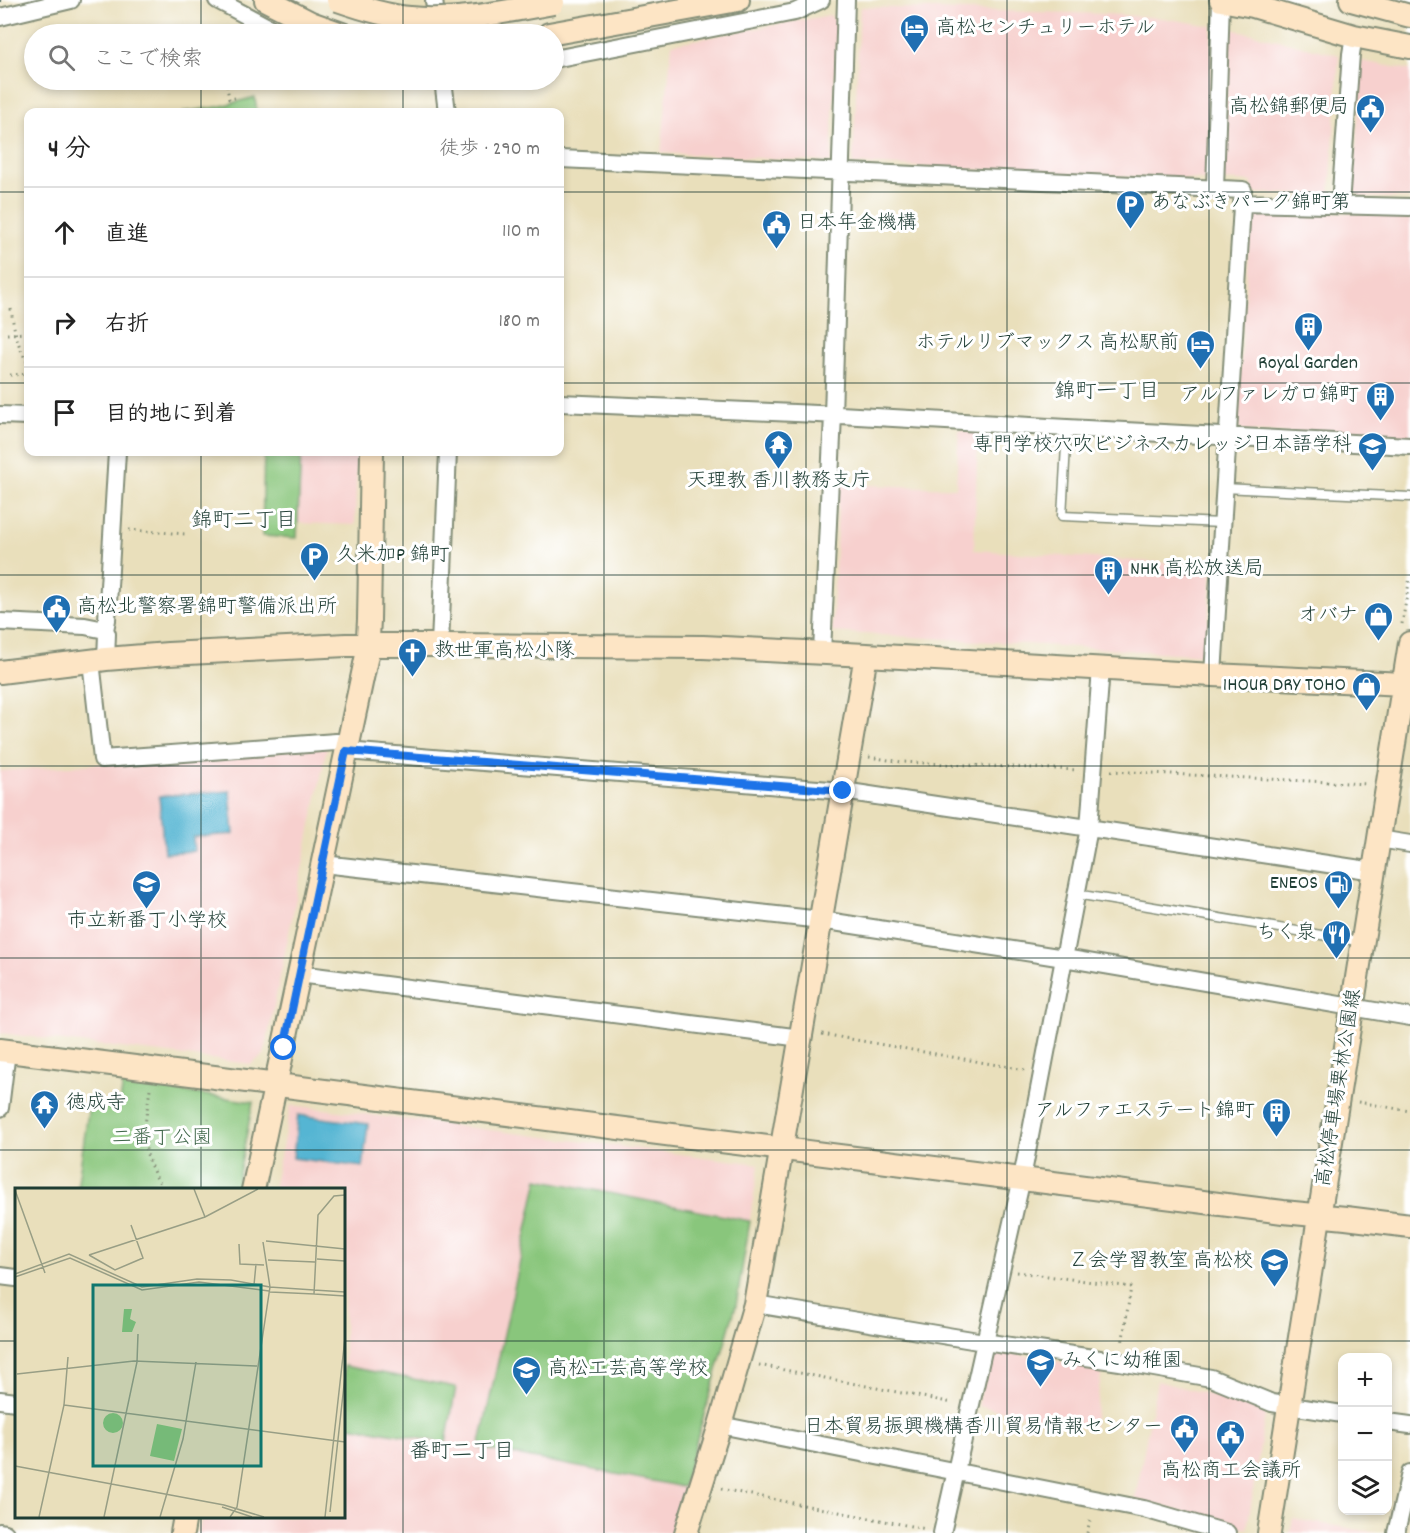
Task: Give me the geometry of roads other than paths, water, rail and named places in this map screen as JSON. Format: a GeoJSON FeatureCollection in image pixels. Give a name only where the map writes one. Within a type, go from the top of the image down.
{"type":"FeatureCollection","features":[{"type":"Feature","properties":{"kind":"street"},"geometry":{"type":"LineString","coordinates":[[0,17],[71,0]]}},
{"type":"Feature","properties":{"kind":"street"},"geometry":{"type":"LineString","coordinates":[[217,0],[261,24]]}},
{"type":"Feature","properties":{"kind":"street"},"geometry":{"type":"LineString","coordinates":[[266,0],[314,24]]}},
{"type":"Feature","properties":{"kind":"street"},"geometry":{"type":"LineString","coordinates":[[338,0],[362,8],[410,18],[454,18],[498,13],[560,1]]}},
{"type":"Feature","properties":{"kind":"street"},"geometry":{"type":"LineString","coordinates":[[434,0],[437,24]]}},
{"type":"Feature","properties":{"kind":"street"},"geometry":{"type":"LineString","coordinates":[[564,32],[738,0]]}},
{"type":"Feature","properties":{"kind":"street"},"geometry":{"type":"LineString","coordinates":[[564,57],[795,12],[821,0]]}},
{"type":"Feature","properties":{"kind":"street"},"geometry":{"type":"LineString","coordinates":[[822,652],[846,0]]}},
{"type":"Feature","properties":{"kind":"street"},"geometry":{"type":"LineString","coordinates":[[1215,189],[1221,0],[1253,6],[1354,36],[1410,47]]}},
{"type":"Feature","properties":{"kind":"street"},"geometry":{"type":"LineString","coordinates":[[1354,1],[1410,16]]}},
{"type":"Feature","properties":{"kind":"street"},"geometry":{"type":"LineString","coordinates":[[1340,205],[1354,36]]}},
{"type":"Feature","properties":{"kind":"street"},"geometry":{"type":"LineString","coordinates":[[444,90],[446,108]]}},
{"type":"Feature","properties":{"kind":"street"},"geometry":{"type":"LineString","coordinates":[[564,159],[1243,190],[1213,675]]}},
{"type":"Feature","properties":{"kind":"street"},"geometry":{"type":"LineString","coordinates":[[1242,203],[1410,207]]}},
{"type":"Feature","properties":{"kind":"street"},"geometry":{"type":"LineString","coordinates":[[564,403],[1410,446]]}},
{"type":"Feature","properties":{"kind":"street"},"geometry":{"type":"LineString","coordinates":[[0,416],[24,416]]}},
{"type":"Feature","properties":{"kind":"street"},"geometry":{"type":"LineString","coordinates":[[117,456],[105,630],[107,634],[98,660],[102,759],[336,742],[347,748],[843,791],[1374,871]]}},
{"type":"Feature","properties":{"kind":"street"},"geometry":{"type":"LineString","coordinates":[[253,1188],[364,670],[368,645],[372,456]]}},
{"type":"Feature","properties":{"kind":"street"},"geometry":{"type":"LineString","coordinates":[[440,645],[448,456]]}},
{"type":"Feature","properties":{"kind":"street"},"geometry":{"type":"LineString","coordinates":[[0,622],[85,626],[105,630]]}},
{"type":"Feature","properties":{"kind":"street","name":"高松停車場栗林公園線"},"geometry":{"type":"LineString","coordinates":[[1269,1533],[1379,839],[1407,684],[1410,643]]}},
{"type":"Feature","properties":{"kind":"street"},"geometry":{"type":"LineString","coordinates":[[0,672],[168,654],[368,645],[703,647],[1407,684]]}},
{"type":"Feature","properties":{"kind":"street"},"geometry":{"type":"LineString","coordinates":[[686,1533],[755,1304],[866,654]]}},
{"type":"Feature","properties":{"kind":"street"},"geometry":{"type":"LineString","coordinates":[[942,1533],[1022,1178],[1089,828],[1101,668]]}},
{"type":"Feature","properties":{"kind":"street"},"geometry":{"type":"LineString","coordinates":[[1379,839],[1410,844]]}},
{"type":"Feature","properties":{"kind":"street"},"geometry":{"type":"LineString","coordinates":[[323,864],[821,920],[1064,958],[1410,1017]]}},
{"type":"Feature","properties":{"kind":"street"},"geometry":{"type":"LineString","coordinates":[[300,974],[802,1034]]}},
{"type":"Feature","properties":{"kind":"street"},"geometry":{"type":"LineString","coordinates":[[0,1108],[3,1050],[1410,1226]]}},
{"type":"Feature","properties":{"kind":"street"},"geometry":{"type":"LineString","coordinates":[[0,1276],[15,1278]]}},
{"type":"Feature","properties":{"kind":"street"},"geometry":{"type":"LineString","coordinates":[[755,1304],[1211,1378],[1272,1402],[1338,1413]]}},
{"type":"Feature","properties":{"kind":"street"},"geometry":{"type":"LineString","coordinates":[[0,1400],[15,1402]]}},
{"type":"Feature","properties":{"kind":"street"},"geometry":{"type":"LineString","coordinates":[[1392,1423],[1410,1425]]}},
{"type":"Feature","properties":{"kind":"street"},"geometry":{"type":"LineString","coordinates":[[720,1425],[1144,1509],[1227,1533]]}},
{"type":"Feature","properties":{"kind":"street"},"geometry":{"type":"LineString","coordinates":[[1396,1533],[1410,1473]]}},
{"type":"Feature","properties":{"kind":"street"},"geometry":{"type":"LineString","coordinates":[[182,1533],[185,1518]]}},
{"type":"Feature","properties":{"kind":"street"},"geometry":{"type":"LineString","coordinates":[[0,1532],[4,1533]]}},
{"type":"Feature","properties":{"kind":"lane"},"geometry":{"type":"LineString","coordinates":[[1067,428],[1062,516],[1222,523]]}},
{"type":"Feature","properties":{"kind":"lane"},"geometry":{"type":"LineString","coordinates":[[1224,488],[1410,497]]}},
{"type":"Feature","properties":{"kind":"lane"},"geometry":{"type":"LineString","coordinates":[[1076,894],[1363,942]]}},
{"type":"Feature","properties":{"kind":"water"},"geometry":{"type":"Polygon","coordinates":[[[230,791],[234,834],[193,837],[194,851],[164,853],[159,796],[230,791]]]}},
{"type":"Feature","properties":{"kind":"water"},"geometry":{"type":"Polygon","coordinates":[[[298,1115],[368,1124],[363,1167],[293,1158],[298,1115]]]}},
{"type":"Feature","properties":{"kind":"place","name":"高松センチュリーホテル"},"geometry":{"type":"Point","coordinates":[915,54]}},
{"type":"Feature","properties":{"kind":"place","name":"高松錦郵便局"},"geometry":{"type":"Point","coordinates":[1370,134]}},
{"type":"Feature","properties":{"kind":"place","name":"あなぶきパーク錦町第"},"geometry":{"type":"Point","coordinates":[1130,230]}},
{"type":"Feature","properties":{"kind":"place","name":"日本年金機構"},"geometry":{"type":"Point","coordinates":[776,250]}},
{"type":"Feature","properties":{"kind":"place","name":"Royal Garden"},"geometry":{"type":"Point","coordinates":[1308,352]}},
{"type":"Feature","properties":{"kind":"place","name":"ホテルリブマックス 高松駅前"},"geometry":{"type":"Point","coordinates":[1200,370]}},
{"type":"Feature","properties":{"kind":"place","name":"アルファレガロ錦町"},"geometry":{"type":"Point","coordinates":[1380,422]}},
{"type":"Feature","properties":{"kind":"place","name":"天理教 香川教務支庁"},"geometry":{"type":"Point","coordinates":[779,470]}},
{"type":"Feature","properties":{"kind":"place","name":"専門学校穴吹ビジネスカレッジ日本語学科"},"geometry":{"type":"Point","coordinates":[1373,472]}},
{"type":"Feature","properties":{"kind":"place","name":"久米加P 錦町"},"geometry":{"type":"Point","coordinates":[315,582]}},
{"type":"Feature","properties":{"kind":"place","name":"NHK 高松放送局"},"geometry":{"type":"Point","coordinates":[1109,596]}},
{"type":"Feature","properties":{"kind":"place","name":"高松北警察署錦町警備派出所"},"geometry":{"type":"Point","coordinates":[56,634]}},
{"type":"Feature","properties":{"kind":"place","name":"オバナ"},"geometry":{"type":"Point","coordinates":[1379,642]}},
{"type":"Feature","properties":{"kind":"place","name":"救世軍高松小隊"},"geometry":{"type":"Point","coordinates":[413,678]}},
{"type":"Feature","properties":{"kind":"place","name":"1HOUR DRY TOHO"},"geometry":{"type":"Point","coordinates":[1367,712]}},
{"type":"Feature","properties":{"kind":"place","name":"市立新番丁小学校"},"geometry":{"type":"Point","coordinates":[147,910]}},
{"type":"Feature","properties":{"kind":"place","name":"ENEOS"},"geometry":{"type":"Point","coordinates":[1339,910]}},
{"type":"Feature","properties":{"kind":"place","name":"ちく泉"},"geometry":{"type":"Point","coordinates":[1337,960]}},
{"type":"Feature","properties":{"kind":"place","name":"徳成寺"},"geometry":{"type":"Point","coordinates":[45,1130]}},
{"type":"Feature","properties":{"kind":"place","name":"アルファエステート錦町"},"geometry":{"type":"Point","coordinates":[1276,1138]}},
{"type":"Feature","properties":{"kind":"place","name":"Ｚ会学習教室 高松校"},"geometry":{"type":"Point","coordinates":[1274,1288]}},
{"type":"Feature","properties":{"kind":"place","name":"みくに幼稚園"},"geometry":{"type":"Point","coordinates":[1041,1388]}},
{"type":"Feature","properties":{"kind":"place","name":"高松工芸高等学校"},"geometry":{"type":"Point","coordinates":[527,1396]}},
{"type":"Feature","properties":{"kind":"place","name":"日本貿易振興機構香川貿易情報センター"},"geometry":{"type":"Point","coordinates":[1184,1454]}},
{"type":"Feature","properties":{"kind":"place","name":"高松商工会議所"},"geometry":{"type":"Point","coordinates":[1231,1460]}},
{"type":"Feature","properties":{"kind":"district","name":"錦町一丁目"},"geometry":{"type":"Point","coordinates":[1107,393]}},
{"type":"Feature","properties":{"kind":"district","name":"錦町二丁目"},"geometry":{"type":"Point","coordinates":[244,522]}},
{"type":"Feature","properties":{"kind":"district","name":"番町二丁目"},"geometry":{"type":"Point","coordinates":[462,1453]}},
{"type":"Feature","properties":{"kind":"park label","name":"二番丁公園"},"geometry":{"type":"Point","coordinates":[162,1139]}}]}
